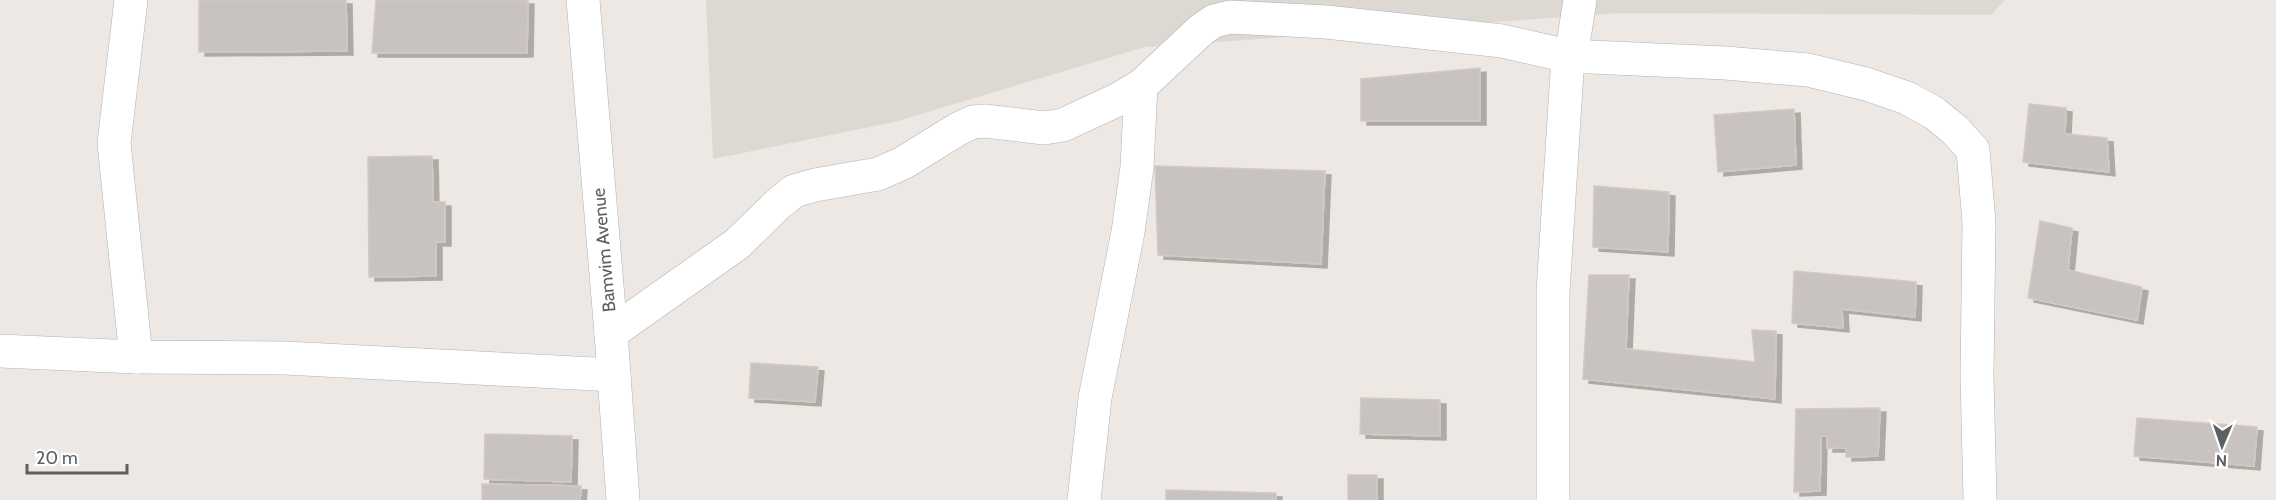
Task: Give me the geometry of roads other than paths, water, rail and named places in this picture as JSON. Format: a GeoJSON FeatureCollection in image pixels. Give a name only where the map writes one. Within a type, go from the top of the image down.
{"type":"FeatureCollection","features":[{"type":"Feature","properties":{"kind":"street","name":"Bamvim Avenue"},"geometry":{"type":"LineString","coordinates":[[583,0],[623,500]]}},
{"type":"Feature","properties":{"kind":"street"},"geometry":{"type":"LineString","coordinates":[[1288,0],[1326,22]]}},
{"type":"Feature","properties":{"kind":"street"},"geometry":{"type":"LineString","coordinates":[[1553,500],[1553,292],[1568,56],[1574,38],[1580,0]]}},
{"type":"Feature","properties":{"kind":"street"},"geometry":{"type":"LineString","coordinates":[[126,1],[114,143],[136,357]]}},
{"type":"Feature","properties":{"kind":"street"},"geometry":{"type":"LineString","coordinates":[[611,333],[737,243],[794,191],[878,174],[903,163],[973,122],[985,121],[1044,128],[1063,125],[1141,86],[1214,21],[1230,17],[1326,22],[1502,41],[1568,56],[1725,63],[1808,70],[1866,84],[1907,98],[1934,113],[1955,130],[1973,150],[1979,223],[1977,376],[1980,500]]}},
{"type":"Feature","properties":{"kind":"street"},"geometry":{"type":"LineString","coordinates":[[1084,500],[1095,398],[1128,232],[1137,167],[1141,86]]}},
{"type":"Feature","properties":{"kind":"street"},"geometry":{"type":"LineString","coordinates":[[0,351],[136,357],[285,358],[614,375]]}}]}
